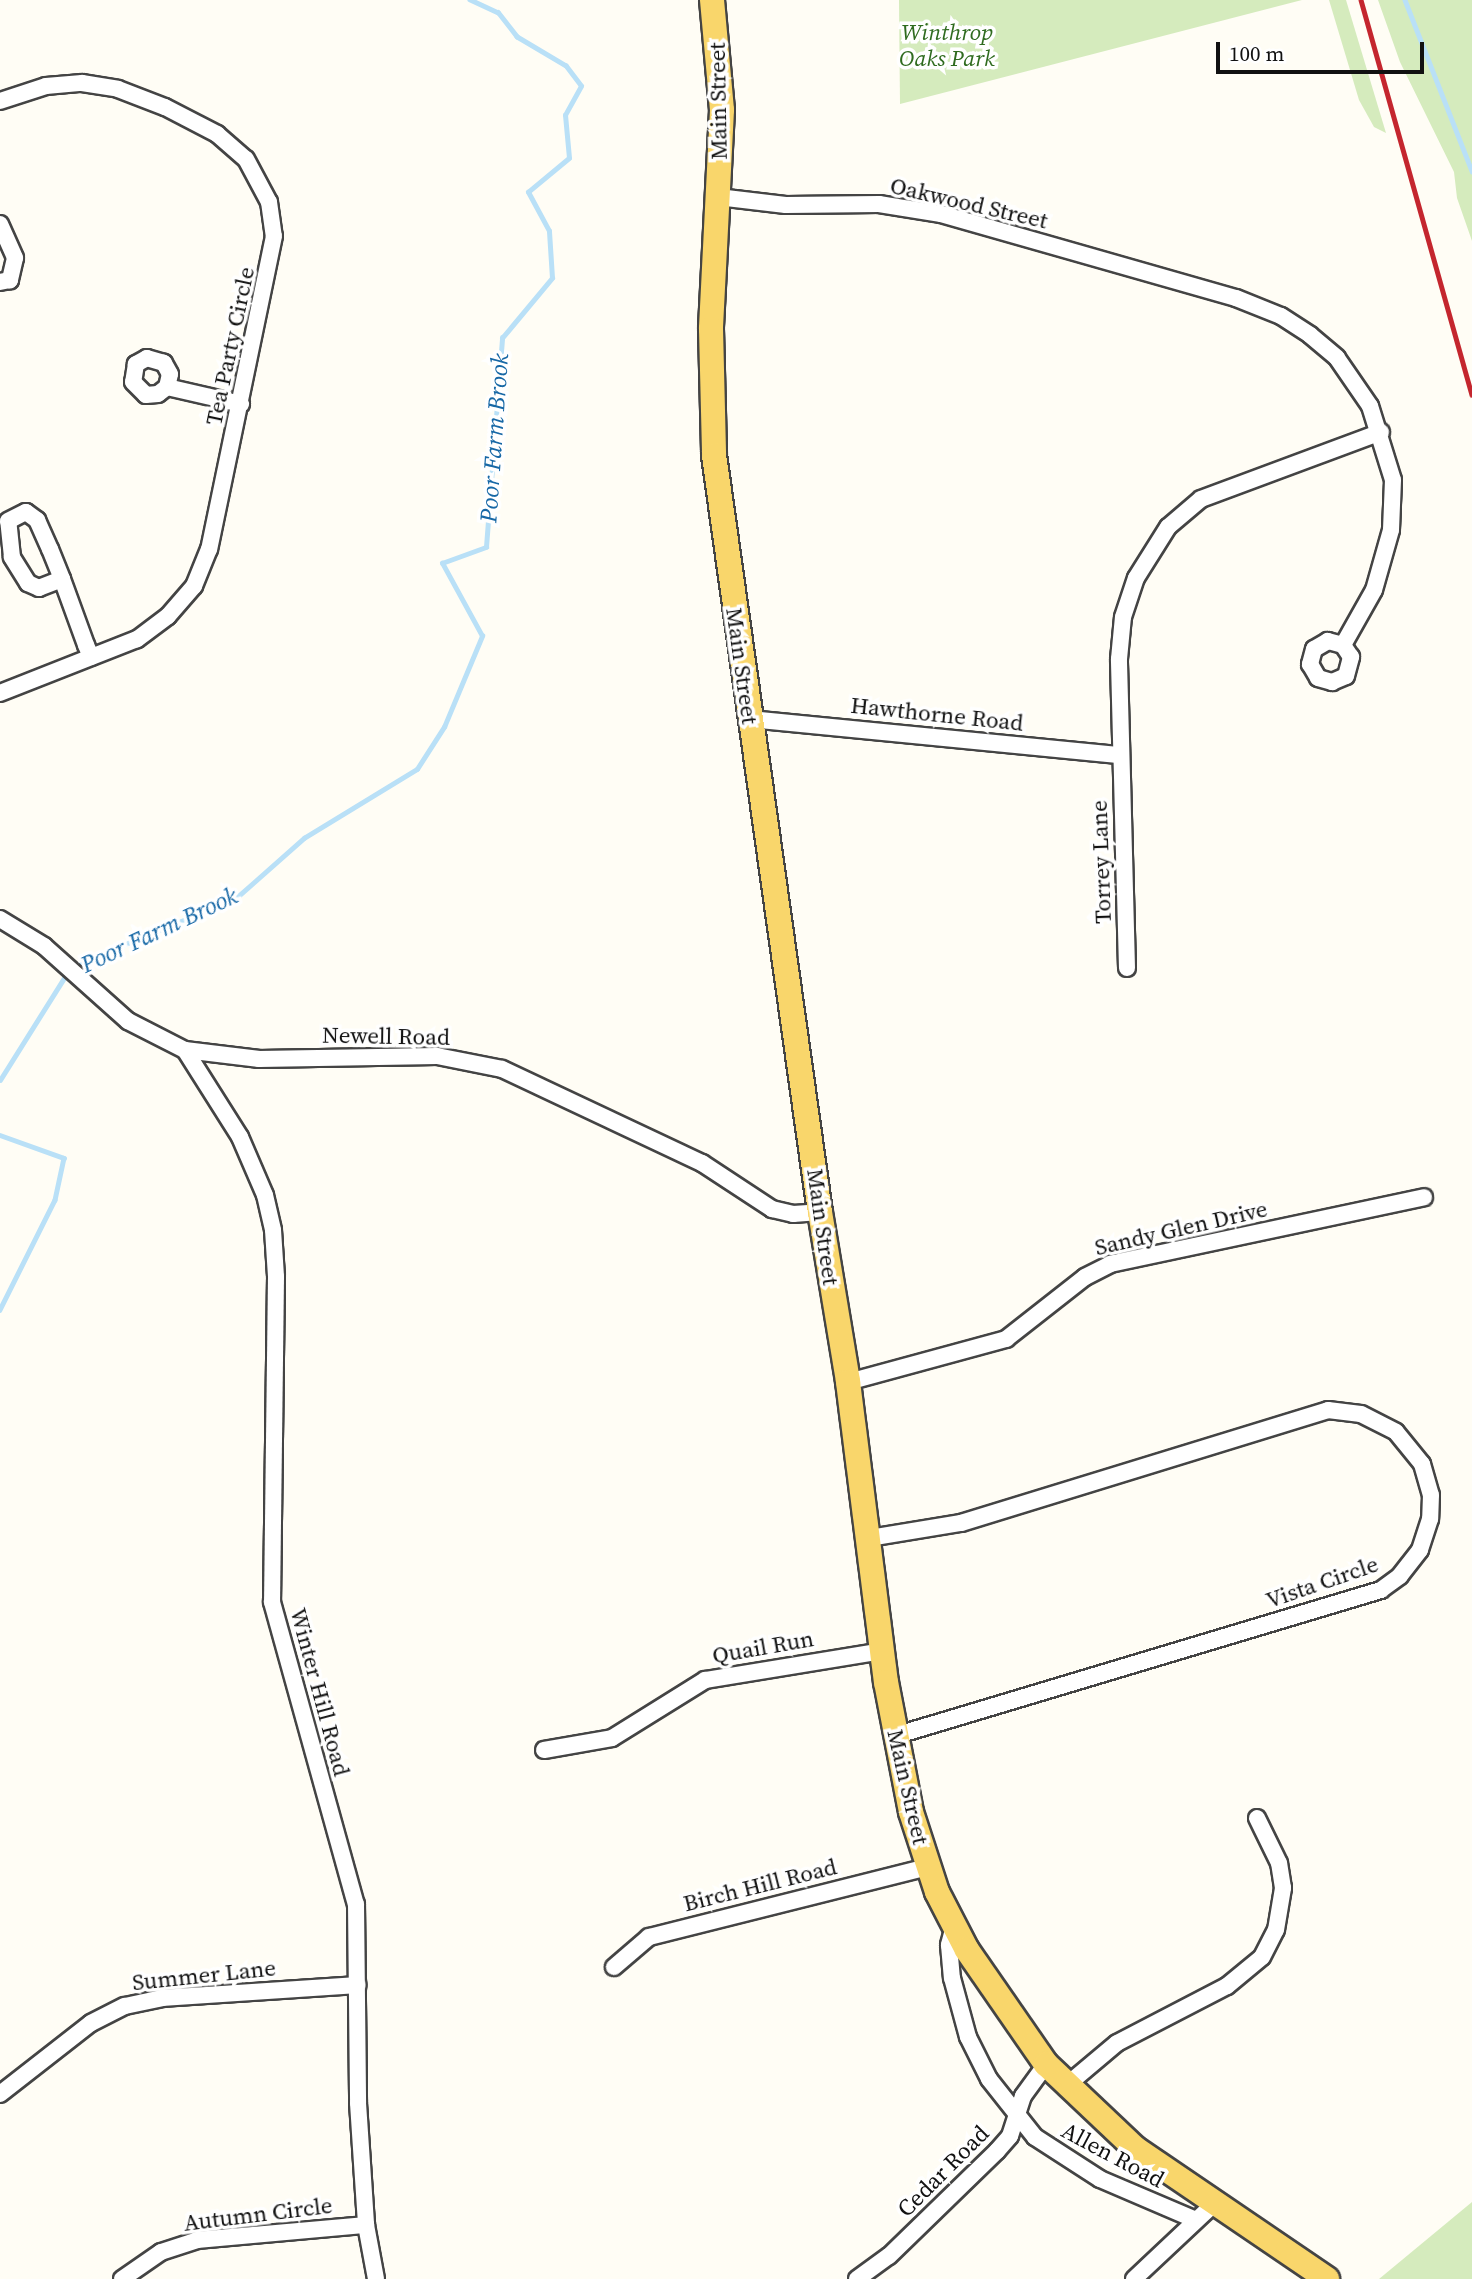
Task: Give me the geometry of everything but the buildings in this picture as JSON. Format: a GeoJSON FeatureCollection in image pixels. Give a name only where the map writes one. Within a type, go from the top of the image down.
{"type":"FeatureCollection","features":[{"type":"Feature","properties":{"kind":"main road","name":"Main Street"},"geometry":{"type":"LineString","coordinates":[[712,0],[722,82],[711,329],[714,455],[820,1212],[848,1382],[894,1737],[928,1867],[954,1926],[991,1989],[1046,2064],[1205,2212],[1327,2279]]}},
{"type":"Feature","properties":{"kind":"street","name":"Tea Party Circle"},"geometry":{"type":"LineString","coordinates":[[0,101],[57,84],[106,86],[153,102],[217,134],[246,159],[269,202],[274,236],[209,549],[194,586],[148,632],[0,693]]}},
{"type":"Feature","properties":{"kind":"street","name":"Oakwood Street"},"geometry":{"type":"LineString","coordinates":[[718,197],[755,203],[848,202],[910,208],[1205,289],[1264,308],[1324,345],[1361,390],[1381,432],[1393,480],[1391,530],[1374,590],[1343,645]]}},
{"type":"Feature","properties":{"kind":"street"},"geometry":{"type":"LineString","coordinates":[[0,224],[15,258],[10,280],[0,282]]}},
{"type":"Feature","properties":{"kind":"street"},"geometry":{"type":"LineString","coordinates":[[167,387],[241,404]]}},
{"type":"Feature","properties":{"kind":"street","name":"Torrey Lane"},"geometry":{"type":"LineString","coordinates":[[1127,968],[1120,755],[1123,617],[1145,559],[1168,527],[1201,499],[1381,432]]}},
{"type":"Feature","properties":{"kind":"street"},"geometry":{"type":"LineString","coordinates":[[62,579],[39,588],[27,583],[12,557],[8,521],[26,513],[37,520],[62,579],[91,657]]}},
{"type":"Feature","properties":{"kind":"street","name":"Hawthorne Road"},"geometry":{"type":"LineString","coordinates":[[750,719],[1120,755]]}},
{"type":"Feature","properties":{"kind":"street","name":"Newell Road"},"geometry":{"type":"LineString","coordinates":[[0,919],[70,969],[128,1021],[185,1050],[259,1059],[410,1055],[502,1069],[702,1163],[772,1209],[793,1214],[820,1212]]}},
{"type":"Feature","properties":{"kind":"street","name":"Winter Hill Road"},"geometry":{"type":"LineString","coordinates":[[185,1050],[234,1125],[270,1217],[276,1277],[272,1602],[354,1893],[358,1984],[358,2103],[366,2225],[376,2279]]}},
{"type":"Feature","properties":{"kind":"street","name":"Sandy Glen Drive"},"geometry":{"type":"LineString","coordinates":[[848,1382],[1006,1339],[1085,1277],[1110,1264],[1424,1197]]}},
{"type":"Feature","properties":{"kind":"street","name":"Vista Circle"},"geometry":{"type":"LineString","coordinates":[[869,1538],[961,1522],[1328,1410],[1361,1413],[1396,1432],[1422,1464],[1431,1495],[1430,1519],[1420,1550],[1406,1570],[1381,1590],[894,1737]]}},
{"type":"Feature","properties":{"kind":"street","name":"Quail Run"},"geometry":{"type":"LineString","coordinates":[[544,1750],[612,1738],[705,1680],[882,1651]]}},
{"type":"Feature","properties":{"kind":"street"},"geometry":{"type":"LineString","coordinates":[[1067,2085],[1117,2043],[1227,1986],[1262,1957],[1276,1930],[1283,1888],[1279,1863],[1257,1818]]}},
{"type":"Feature","properties":{"kind":"street","name":"Birch Hill Road"},"geometry":{"type":"LineString","coordinates":[[614,1967],[649,1937],[928,1867]]}},
{"type":"Feature","properties":{"kind":"street","name":"Allen Road"},"geometry":{"type":"LineString","coordinates":[[954,1926],[950,1957],[960,2014],[982,2067],[1035,2137],[1068,2162],[1205,2212]]}},
{"type":"Feature","properties":{"kind":"street","name":"Summer Lane"},"geometry":{"type":"LineString","coordinates":[[0,2094],[91,2023],[125,2006],[162,1998],[358,1984]]}},
{"type":"Feature","properties":{"kind":"street","name":"Cedar Road"},"geometry":{"type":"LineString","coordinates":[[857,2279],[882,2272],[997,2151],[1010,2136],[1023,2096],[1046,2064]]}},
{"type":"Feature","properties":{"kind":"street"},"geometry":{"type":"LineString","coordinates":[[1134,2279],[1205,2212]]}},
{"type":"Feature","properties":{"kind":"street","name":"Autumn Circle"},"geometry":{"type":"LineString","coordinates":[[122,2279],[161,2252],[197,2240],[366,2225]]}},
{"type":"Feature","properties":{"kind":"green space","name":"Winthrop Oaks Park"},"geometry":{"type":"Polygon","coordinates":[[[899,0],[1302,0],[900,104],[899,0]]]}},
{"type":"Feature","properties":{"kind":"green space"},"geometry":{"type":"Polygon","coordinates":[[[1329,0],[1346,0],[1386,133],[1374,127],[1359,100],[1329,0]]]}},
{"type":"Feature","properties":{"kind":"green space"},"geometry":{"type":"Polygon","coordinates":[[[1378,0],[1472,0],[1472,241],[1457,198],[1454,172],[1400,62],[1378,0]]]}},
{"type":"Feature","properties":{"kind":"green space"},"geometry":{"type":"Polygon","coordinates":[[[1472,2202],[1472,2279],[1379,2279],[1472,2202]]]}},
{"type":"Feature","properties":{"kind":"waterway","name":"Poor Farm Brook"},"geometry":{"type":"LineString","coordinates":[[0,1080],[64,978],[82,962],[235,899],[304,838],[417,769],[444,727],[482,636],[442,563],[486,547],[502,338],[552,278],[549,231],[528,192],[569,158],[565,115],[581,86],[566,66],[517,37],[498,13],[470,0]]}},
{"type":"Feature","properties":{"kind":"waterway"},"geometry":{"type":"LineString","coordinates":[[1405,0],[1472,171]]}},
{"type":"Feature","properties":{"kind":"waterway","name":"Poor Farm Brook"},"geometry":{"type":"LineString","coordinates":[[0,1135],[64,1158],[55,1200],[0,1310]]}},
{"type":"Feature","properties":{"kind":"railway"},"geometry":{"type":"LineString","coordinates":[[1361,0],[1472,395]]}}]}
